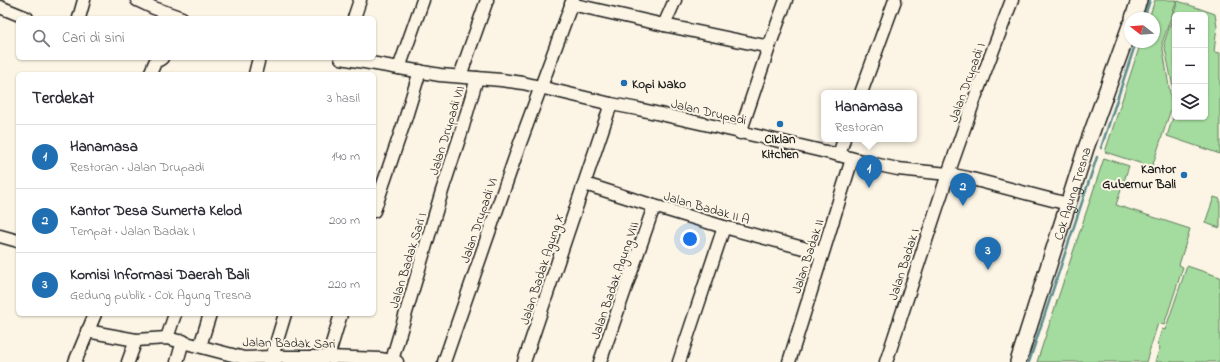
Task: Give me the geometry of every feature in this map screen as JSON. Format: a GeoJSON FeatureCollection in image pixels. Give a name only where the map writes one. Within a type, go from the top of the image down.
{"type":"FeatureCollection","features":[{"type":"Feature","properties":{"kind":"main road"},"geometry":{"type":"LineString","coordinates":[[1135,12],[1139,0]]}},
{"type":"Feature","properties":{"kind":"main road","name":"Cok Agung Tresna"},"geometry":{"type":"LineString","coordinates":[[1018,362],[1086,148],[1124,43]]}},
{"type":"Feature","properties":{"kind":"street"},"geometry":{"type":"LineString","coordinates":[[79,16],[84,0]]}},
{"type":"Feature","properties":{"kind":"street"},"geometry":{"type":"LineString","coordinates":[[137,0],[176,16]]}},
{"type":"Feature","properties":{"kind":"street"},"geometry":{"type":"LineString","coordinates":[[355,16],[360,0]]}},
{"type":"Feature","properties":{"kind":"street"},"geometry":{"type":"LineString","coordinates":[[399,68],[422,0]]}},
{"type":"Feature","properties":{"kind":"street"},"geometry":{"type":"LineString","coordinates":[[460,76],[487,0]]}},
{"type":"Feature","properties":{"kind":"street"},"geometry":{"type":"LineString","coordinates":[[664,25],[674,0]]}},
{"type":"Feature","properties":{"kind":"street"},"geometry":{"type":"LineString","coordinates":[[740,133],[786,0]]}},
{"type":"Feature","properties":{"kind":"street"},"geometry":{"type":"LineString","coordinates":[[861,90],[895,0]]}},
{"type":"Feature","properties":{"kind":"street","name":"Jalan Drupadi I"},"geometry":{"type":"LineString","coordinates":[[948,174],[1012,0]]}},
{"type":"Feature","properties":{"kind":"street"},"geometry":{"type":"LineString","coordinates":[[572,2],[664,25],[769,47]]}},
{"type":"Feature","properties":{"kind":"street","name":"Jalan Drupadi VI"},"geometry":{"type":"LineString","coordinates":[[444,362],[499,200],[572,2]]}},
{"type":"Feature","properties":{"kind":"street"},"geometry":{"type":"LineString","coordinates":[[0,7],[22,16]]}},
{"type":"Feature","properties":{"kind":"street"},"geometry":{"type":"LineString","coordinates":[[151,72],[156,60]]}},
{"type":"Feature","properties":{"kind":"street"},"geometry":{"type":"LineString","coordinates":[[256,72],[258,60]]}},
{"type":"Feature","properties":{"kind":"street","name":"Jalan Drupadi"},"geometry":{"type":"LineString","coordinates":[[346,60],[369,69],[399,68],[440,75],[501,80],[540,87],[898,169],[948,174],[968,178],[1068,204]]}},
{"type":"Feature","properties":{"kind":"street"},"geometry":{"type":"LineString","coordinates":[[376,205],[420,71]]}},
{"type":"Feature","properties":{"kind":"street","name":"Jalan Drupadi VII"},"geometry":{"type":"LineString","coordinates":[[442,190],[477,78]]}},
{"type":"Feature","properties":{"kind":"street","name":"Jalan Badak Agung X"},"geometry":{"type":"LineString","coordinates":[[524,362],[611,104]]}},
{"type":"Feature","properties":{"kind":"street"},"geometry":{"type":"LineString","coordinates":[[839,155],[843,142]]}},
{"type":"Feature","properties":{"kind":"street","name":"Jalan Badak II"},"geometry":{"type":"LineString","coordinates":[[789,362],[852,159]]}},
{"type":"Feature","properties":{"kind":"street","name":"Jalan Badak I"},"geometry":{"type":"LineString","coordinates":[[886,362],[948,174]]}},
{"type":"Feature","properties":{"kind":"street","name":"Jalan Badak II A"},"geometry":{"type":"LineString","coordinates":[[585,184],[724,227],[822,253]]}},
{"type":"Feature","properties":{"kind":"street","name":"Jalan Badak Sari I"},"geometry":{"type":"LineString","coordinates":[[394,361],[442,190]]}},
{"type":"Feature","properties":{"kind":"street","name":"Jalan Badak Agung VIII"},"geometry":{"type":"LineString","coordinates":[[600,362],[654,206]]}},
{"type":"Feature","properties":{"kind":"street"},"geometry":{"type":"LineString","coordinates":[[678,362],[724,227]]}},
{"type":"Feature","properties":{"kind":"street"},"geometry":{"type":"LineString","coordinates":[[1,239],[16,241]]}},
{"type":"Feature","properties":{"kind":"street"},"geometry":{"type":"LineString","coordinates":[[75,362],[94,316]]}},
{"type":"Feature","properties":{"kind":"street"},"geometry":{"type":"LineString","coordinates":[[167,338],[174,316]]}},
{"type":"Feature","properties":{"kind":"street"},"geometry":{"type":"LineString","coordinates":[[200,346],[209,316]]}},
{"type":"Feature","properties":{"kind":"street"},"geometry":{"type":"LineString","coordinates":[[272,356],[284,316]]}},
{"type":"Feature","properties":{"kind":"street"},"geometry":{"type":"LineString","coordinates":[[328,357],[341,316]]}},
{"type":"Feature","properties":{"kind":"street","name":"Jalan Badak Sari"},"geometry":{"type":"LineString","coordinates":[[88,331],[136,340],[167,338],[183,341],[244,360],[272,356],[291,359],[328,357],[394,361]]}},
{"type":"Feature","properties":{"kind":"street"},"geometry":{"type":"LineString","coordinates":[[128,362],[136,340]]}},
{"type":"Feature","properties":{"kind":"street"},"geometry":{"type":"LineString","coordinates":[[177,362],[183,341]]}},
{"type":"Feature","properties":{"kind":"green space"},"geometry":{"type":"Polygon","coordinates":[[[1155,0],[1177,0],[1162,43],[1172,106],[1152,167],[1105,152],[1139,48],[1160,48],[1160,12],[1151,12],[1155,0]]]}},
{"type":"Feature","properties":{"kind":"green space"},"geometry":{"type":"Polygon","coordinates":[[[1178,1],[1215,14],[1217,27],[1214,52],[1220,53],[1220,154],[1167,136],[1172,120],[1208,120],[1208,12],[1174,12],[1178,1]]]}},
{"type":"Feature","properties":{"kind":"green space"},"geometry":{"type":"Polygon","coordinates":[[[1172,19],[1172,83],[1164,43],[1172,19]]]}},
{"type":"Feature","properties":{"kind":"green space"},"geometry":{"type":"Polygon","coordinates":[[[1104,158],[1129,166],[1116,205],[1190,229],[1179,265],[1183,267],[1164,325],[1158,323],[1146,362],[1037,362],[1104,158]]]}},
{"type":"Feature","properties":{"kind":"green space"},"geometry":{"type":"Polygon","coordinates":[[[1214,197],[1220,199],[1220,228],[1205,223],[1214,197]]]}},
{"type":"Feature","properties":{"kind":"green space"},"geometry":{"type":"Polygon","coordinates":[[[1187,266],[1220,277],[1219,362],[1155,362],[1160,347],[1157,345],[1162,329],[1165,330],[1187,266]]]}},
{"type":"Feature","properties":{"kind":"waterway"},"geometry":{"type":"LineString","coordinates":[[1146,12],[1150,0]]}},
{"type":"Feature","properties":{"kind":"waterway"},"geometry":{"type":"LineString","coordinates":[[1101,148],[1134,48]]}},
{"type":"Feature","properties":{"kind":"waterway"},"geometry":{"type":"LineString","coordinates":[[1029,362],[1097,157]]}},
{"type":"Feature","properties":{"kind":"place","name":"Kopi Nako"},"geometry":{"type":"Point","coordinates":[624,83]}},
{"type":"Feature","properties":{"kind":"place","name":"Ciklan Kitchen"},"geometry":{"type":"Point","coordinates":[780,124]}},
{"type":"Feature","properties":{"kind":"place","name":"Kantor Gubernur Bali"},"geometry":{"type":"Point","coordinates":[1184,175]}},
{"type":"Feature","properties":{"kind":"place","name":"Hanamasa"},"geometry":{"type":"Point","coordinates":[869,188]}},
{"type":"Feature","properties":{"kind":"place","name":"Kantor Desa Sumerta Kelod"},"geometry":{"type":"Point","coordinates":[963,206]}},
{"type":"Feature","properties":{"kind":"place","name":"Komisi Informasi Daerah Bali"},"geometry":{"type":"Point","coordinates":[988,270]}}]}
